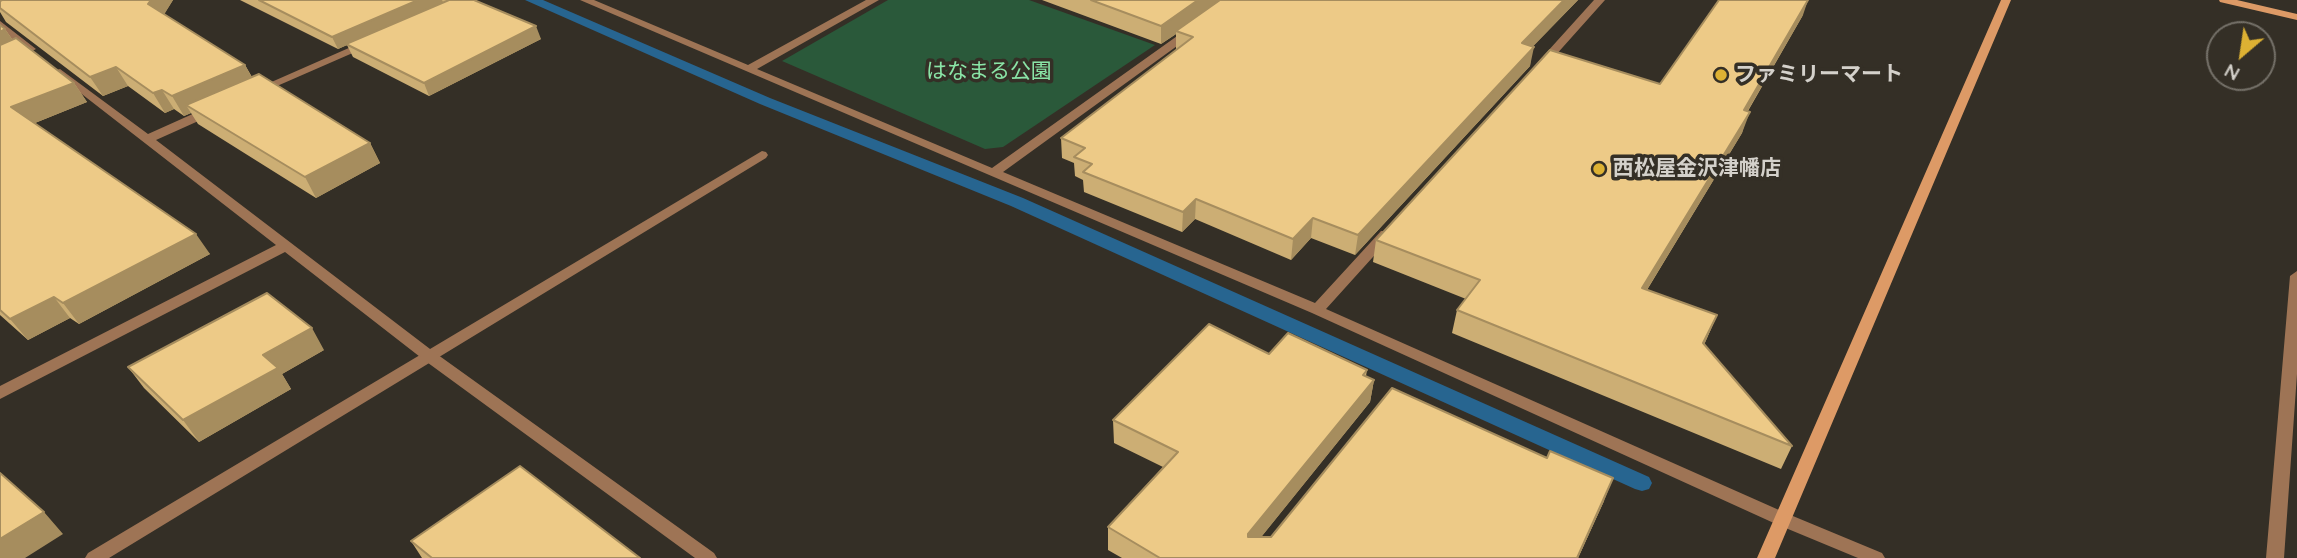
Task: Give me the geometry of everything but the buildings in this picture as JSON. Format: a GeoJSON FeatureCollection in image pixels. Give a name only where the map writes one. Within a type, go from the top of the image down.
{"type":"FeatureCollection","features":[{"type":"Feature","properties":{"kind":"street"},"geometry":{"type":"LineString","coordinates":[[584,0],[1317,310],[1782,519],[1876,558]]}},
{"type":"Feature","properties":{"kind":"street"},"geometry":{"type":"LineString","coordinates":[[748,69],[874,0]]}},
{"type":"Feature","properties":{"kind":"street"},"geometry":{"type":"LineString","coordinates":[[1534,72],[1600,0]]}},
{"type":"Feature","properties":{"kind":"street"},"geometry":{"type":"LineString","coordinates":[[1766,558],[2006,0]]}},
{"type":"Feature","properties":{"kind":"street"},"geometry":{"type":"LineString","coordinates":[[2224,0],[2297,17]]}},
{"type":"Feature","properties":{"kind":"street"},"geometry":{"type":"LineString","coordinates":[[0,18],[12,13]]}},
{"type":"Feature","properties":{"kind":"street"},"geometry":{"type":"LineString","coordinates":[[0,24],[429,356],[708,558]]}},
{"type":"Feature","properties":{"kind":"street"},"geometry":{"type":"LineString","coordinates":[[993,173],[1202,24]]}},
{"type":"Feature","properties":{"kind":"street"},"geometry":{"type":"LineString","coordinates":[[248,95],[374,40]]}},
{"type":"Feature","properties":{"kind":"street"},"geometry":{"type":"LineString","coordinates":[[0,65],[40,57]]}},
{"type":"Feature","properties":{"kind":"street"},"geometry":{"type":"LineString","coordinates":[[147,139],[222,106]]}},
{"type":"Feature","properties":{"kind":"street"},"geometry":{"type":"LineString","coordinates":[[94,558],[762,155]]}},
{"type":"Feature","properties":{"kind":"street"},"geometry":{"type":"LineString","coordinates":[[1317,310],[1392,227]]}},
{"type":"Feature","properties":{"kind":"street"},"geometry":{"type":"LineString","coordinates":[[0,393],[287,246]]}},
{"type":"Feature","properties":{"kind":"street"},"geometry":{"type":"LineString","coordinates":[[2275,558],[2297,276]]}},
{"type":"Feature","properties":{"kind":"green space","name":"はなまる公園"},"geometry":{"type":"Polygon","coordinates":[[[888,0],[1029,0],[1155,45],[1003,147],[985,149],[782,61],[888,0]]]}},
{"type":"Feature","properties":{"kind":"waterway"},"geometry":{"type":"LineString","coordinates":[[532,0],[765,101],[1017,202],[1642,483]]}},
{"type":"Feature","properties":{"kind":"place","name":"ファミリーマート"},"geometry":{"type":"Point","coordinates":[1721,75]}},
{"type":"Feature","properties":{"kind":"place","name":"西松屋金沢津幡店"},"geometry":{"type":"Point","coordinates":[1599,169]}}]}
